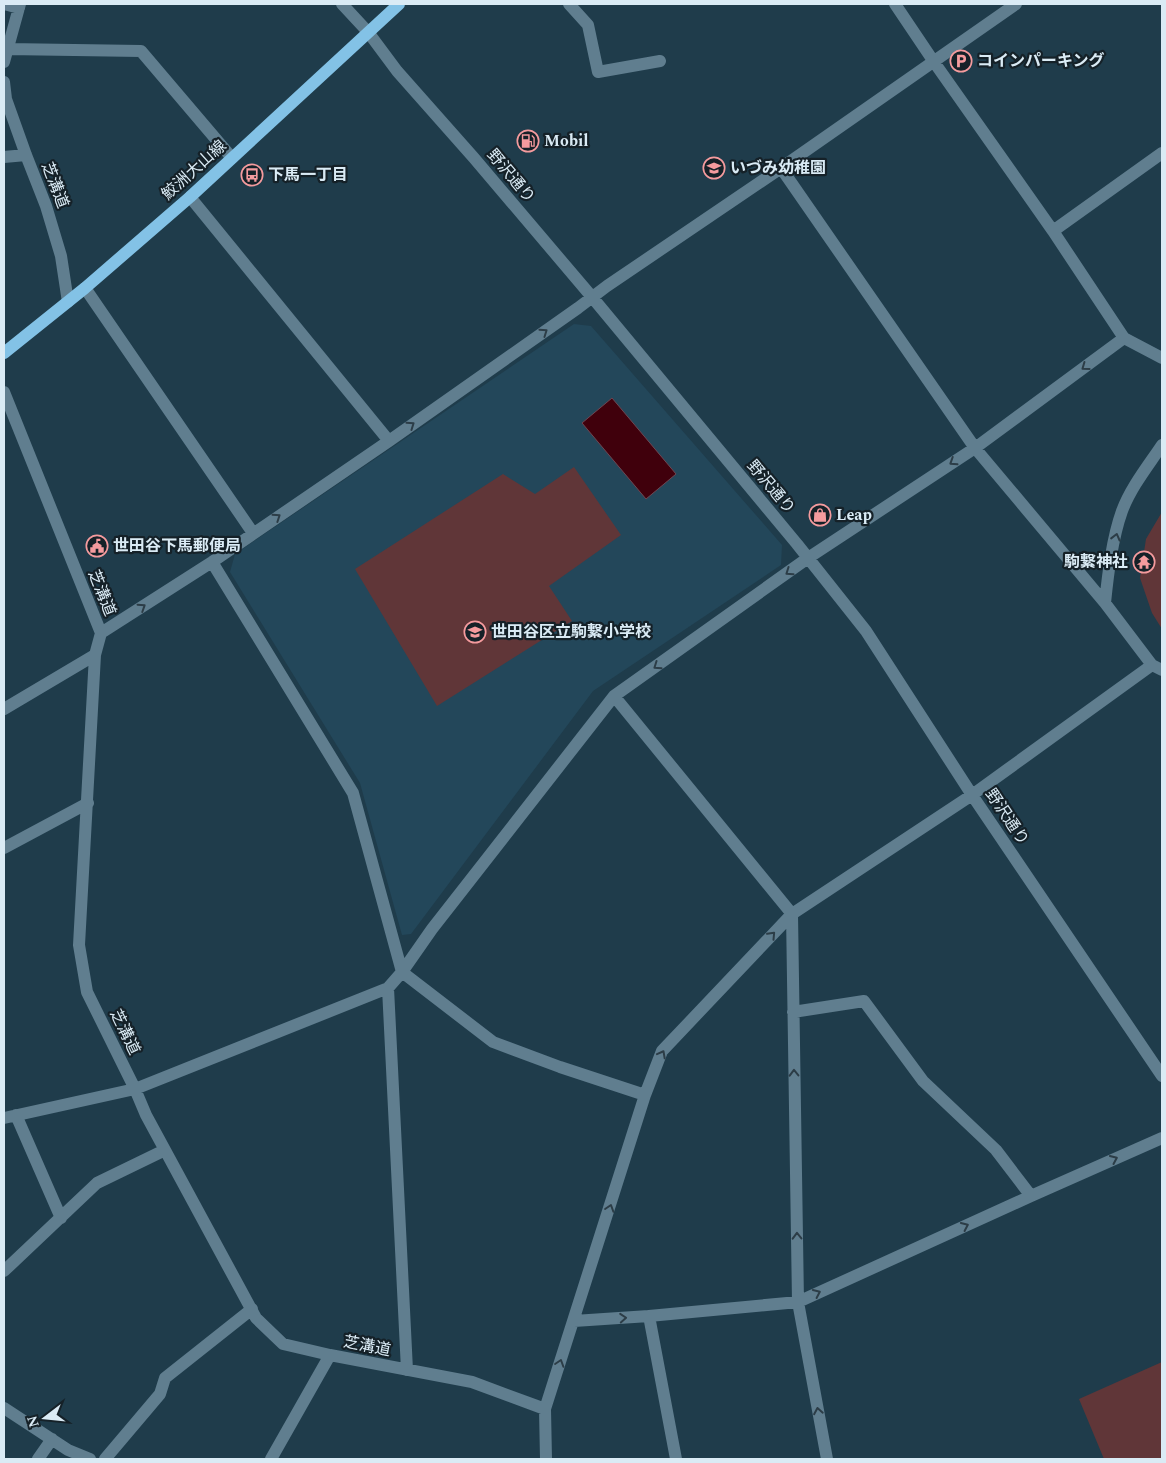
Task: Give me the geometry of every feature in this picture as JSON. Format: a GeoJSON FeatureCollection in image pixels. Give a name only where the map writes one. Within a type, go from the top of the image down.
{"type":"FeatureCollection","features":[{"type":"Feature","properties":{"kind":"main road","name":"鮫洲大山線"},"geometry":{"type":"LineString","coordinates":[[4,353],[85,288],[190,197],[399,4]]}},
{"type":"Feature","properties":{"kind":"street"},"geometry":{"type":"LineString","coordinates":[[4,4],[19,6],[4,62]]}},
{"type":"Feature","properties":{"kind":"street","name":"野沢通り"},"geometry":{"type":"LineString","coordinates":[[342,4],[368,32],[397,71],[592,297],[866,631],[972,795],[1162,1076]]}},
{"type":"Feature","properties":{"kind":"street"},"geometry":{"type":"LineString","coordinates":[[569,4],[588,25],[598,72],[660,60]]}},
{"type":"Feature","properties":{"kind":"street"},"geometry":{"type":"LineString","coordinates":[[895,4],[1053,230],[1124,338],[1162,358]]}},
{"type":"Feature","properties":{"kind":"street"},"geometry":{"type":"LineString","coordinates":[[101,633],[212,562],[389,441],[592,297],[1016,4]]}},
{"type":"Feature","properties":{"kind":"street"},"geometry":{"type":"LineString","coordinates":[[8,49],[141,51],[232,158]]}},
{"type":"Feature","properties":{"kind":"street","name":"芝溝道"},"geometry":{"type":"LineString","coordinates":[[4,82],[5,99],[46,206],[61,256],[68,302]]}},
{"type":"Feature","properties":{"kind":"street"},"geometry":{"type":"LineString","coordinates":[[1053,230],[1162,153]]}},
{"type":"Feature","properties":{"kind":"street"},"geometry":{"type":"LineString","coordinates":[[4,157],[26,154]]}},
{"type":"Feature","properties":{"kind":"street"},"geometry":{"type":"LineString","coordinates":[[546,1459],[546,1409],[645,1095],[662,1051],[792,914],[972,795],[1157,667],[975,448],[781,168]]}},
{"type":"Feature","properties":{"kind":"street"},"geometry":{"type":"LineString","coordinates":[[190,197],[389,441]]}},
{"type":"Feature","properties":{"kind":"street"},"geometry":{"type":"LineString","coordinates":[[85,288],[253,533]]}},
{"type":"Feature","properties":{"kind":"street"},"geometry":{"type":"LineString","coordinates":[[61,1218],[10,1117],[135,1089],[388,988],[614,696],[808,558],[975,448],[1124,338]]}},
{"type":"Feature","properties":{"kind":"street","name":"芝溝道"},"geometry":{"type":"LineString","coordinates":[[4,392],[101,633],[96,655],[79,946],[87,992],[146,1115],[256,1318],[283,1344],[330,1355],[472,1382],[546,1409]]}},
{"type":"Feature","properties":{"kind":"street"},"geometry":{"type":"LineString","coordinates":[[1105,603],[1108,572],[1122,512],[1135,487],[1162,445]]}},
{"type":"Feature","properties":{"kind":"street"},"geometry":{"type":"LineString","coordinates":[[212,562],[353,793],[402,972],[493,1042],[560,1067],[645,1095]]}},
{"type":"Feature","properties":{"kind":"street"},"geometry":{"type":"LineString","coordinates":[[4,708],[96,655]]}},
{"type":"Feature","properties":{"kind":"street"},"geometry":{"type":"LineString","coordinates":[[614,696],[792,914],[798,1302],[827,1459]]}},
{"type":"Feature","properties":{"kind":"street"},"geometry":{"type":"LineString","coordinates":[[4,848],[88,803]]}},
{"type":"Feature","properties":{"kind":"street"},"geometry":{"type":"LineString","coordinates":[[388,988],[407,1370]]}},
{"type":"Feature","properties":{"kind":"street"},"geometry":{"type":"LineString","coordinates":[[793,1012],[864,1001],[922,1081],[996,1150],[1031,1196]]}},
{"type":"Feature","properties":{"kind":"street"},"geometry":{"type":"LineString","coordinates":[[574,1321],[798,1302],[1162,1138]]}},
{"type":"Feature","properties":{"kind":"street"},"geometry":{"type":"LineString","coordinates":[[4,1271],[97,1183],[165,1150]]}},
{"type":"Feature","properties":{"kind":"street"},"geometry":{"type":"LineString","coordinates":[[105,1459],[160,1394],[165,1378],[252,1309]]}},
{"type":"Feature","properties":{"kind":"street"},"geometry":{"type":"LineString","coordinates":[[649,1316],[676,1459]]}},
{"type":"Feature","properties":{"kind":"street"},"geometry":{"type":"LineString","coordinates":[[271,1459],[330,1355]]}},
{"type":"Feature","properties":{"kind":"street"},"geometry":{"type":"LineString","coordinates":[[4,1408],[68,1450],[90,1459]]}},
{"type":"Feature","properties":{"kind":"street"},"geometry":{"type":"LineString","coordinates":[[38,1459],[52,1439]]}},
{"type":"Feature","properties":{"kind":"shaded area","name":"世田谷区立駒繋小学校"},"geometry":{"type":"Polygon","coordinates":[[[574,324],[591,326],[782,545],[781,565],[593,691],[411,934],[402,935],[360,783],[230,572],[235,554],[574,324]]]}},
{"type":"Feature","properties":{"kind":"shaded area"},"geometry":{"type":"Polygon","coordinates":[[[612,398],[676,474],[646,499],[582,423],[612,398]]]}},
{"type":"Feature","properties":{"kind":"shaded area"},"geometry":{"type":"Polygon","coordinates":[[[574,467],[621,535],[549,586],[572,621],[437,706],[355,569],[503,474],[535,494],[574,467]]]}},
{"type":"Feature","properties":{"kind":"shaded area"},"geometry":{"type":"Polygon","coordinates":[[[1162,512],[1162,629],[1152,613],[1140,578],[1146,539],[1162,512]]]}},
{"type":"Feature","properties":{"kind":"shaded area"},"geometry":{"type":"Polygon","coordinates":[[[1162,1362],[1162,1459],[1104,1459],[1079,1399],[1162,1362]]]}},
{"type":"Feature","properties":{"kind":"place","name":"コインパーキング"},"geometry":{"type":"Point","coordinates":[961,61]}},
{"type":"Feature","properties":{"kind":"place","name":"Mobil"},"geometry":{"type":"Point","coordinates":[528,141]}},
{"type":"Feature","properties":{"kind":"place","name":"いづみ幼稚園"},"geometry":{"type":"Point","coordinates":[714,168]}},
{"type":"Feature","properties":{"kind":"place","name":"下馬一丁目"},"geometry":{"type":"Point","coordinates":[252,175]}},
{"type":"Feature","properties":{"kind":"place","name":"Leap"},"geometry":{"type":"Point","coordinates":[820,515]}},
{"type":"Feature","properties":{"kind":"place","name":"世田谷下馬郵便局"},"geometry":{"type":"Point","coordinates":[97,546]}},
{"type":"Feature","properties":{"kind":"place","name":"駒繋神社"},"geometry":{"type":"Point","coordinates":[1144,562]}},
{"type":"Feature","properties":{"kind":"place","name":"世田谷区立駒繋小学校"},"geometry":{"type":"Point","coordinates":[475,632]}}]}
